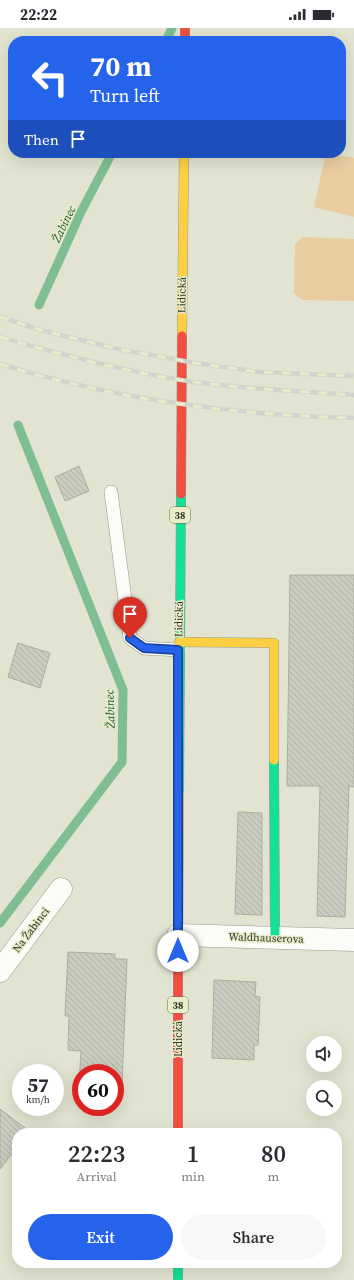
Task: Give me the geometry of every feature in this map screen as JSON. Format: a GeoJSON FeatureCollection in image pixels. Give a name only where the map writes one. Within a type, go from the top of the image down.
{"type":"FeatureCollection","features":[{"type":"Feature","properties":{"kind":"main road","name":"Lidická"},"geometry":{"type":"LineString","coordinates":[[178,1128],[178,646],[181,290],[184,158]]}},
{"type":"Feature","properties":{"kind":"main road"},"geometry":{"type":"LineString","coordinates":[[178,646],[274,643],[275,938]]}},
{"type":"Feature","properties":{"kind":"main road"},"geometry":{"type":"LineString","coordinates":[[178,1268],[178,1280]]}},
{"type":"Feature","properties":{"kind":"street","name":"Na Žabinci"},"geometry":{"type":"LineString","coordinates":[[0,971],[61,889]]}},
{"type":"Feature","properties":{"kind":"street","name":"Waldhauserova"},"geometry":{"type":"LineString","coordinates":[[178,935],[354,940]]}},
{"type":"Feature","properties":{"kind":"lane"},"geometry":{"type":"LineString","coordinates":[[111,492],[130,638],[144,648],[178,646]]}},
{"type":"Feature","properties":{"kind":"shaded area"},"geometry":{"type":"Polygon","coordinates":[[[346,157],[354,158],[354,217],[314,207],[325,158],[346,158],[346,157]]]}},
{"type":"Feature","properties":{"kind":"shaded area"},"geometry":{"type":"Polygon","coordinates":[[[303,237],[354,239],[354,301],[302,300],[294,293],[295,244],[303,237]]]}},
{"type":"Feature","properties":{"kind":"building"},"geometry":{"type":"Polygon","coordinates":[[[79,466],[89,491],[65,501],[55,477],[79,466]]]}},
{"type":"Feature","properties":{"kind":"building"},"geometry":{"type":"Polygon","coordinates":[[[290,575],[354,575],[354,787],[349,786],[345,917],[317,916],[320,786],[287,786],[290,575]]]}},
{"type":"Feature","properties":{"kind":"building"},"geometry":{"type":"Polygon","coordinates":[[[18,643],[50,653],[40,688],[8,677],[18,643]]]}},
{"type":"Feature","properties":{"kind":"building"},"geometry":{"type":"Polygon","coordinates":[[[238,812],[262,813],[262,915],[235,914],[238,812]]]}},
{"type":"Feature","properties":{"kind":"building"},"geometry":{"type":"Polygon","coordinates":[[[68,952],[115,954],[115,959],[127,959],[123,1064],[80,1064],[81,1051],[68,1050],[69,1016],[65,1016],[68,952]]]}},
{"type":"Feature","properties":{"kind":"building"},"geometry":{"type":"Polygon","coordinates":[[[214,980],[256,982],[255,996],[260,997],[258,1045],[254,1045],[254,1060],[212,1058],[214,980]]]}},
{"type":"Feature","properties":{"kind":"building"},"geometry":{"type":"Polygon","coordinates":[[[0,1109],[25,1128],[12,1128],[12,1153],[0,1169],[0,1109]]]}},
{"type":"Feature","properties":{"kind":"waterway","name":"Žabinec"},"geometry":{"type":"LineString","coordinates":[[168,36],[172,28]]}},
{"type":"Feature","properties":{"kind":"waterway","name":"Žabinec"},"geometry":{"type":"LineString","coordinates":[[39,305],[81,212],[109,158]]}},
{"type":"Feature","properties":{"kind":"waterway","name":"Žabinec"},"geometry":{"type":"LineString","coordinates":[[0,923],[122,762],[123,690],[18,425]]}},
{"type":"Feature","properties":{"kind":"railway"},"geometry":{"type":"LineString","coordinates":[[0,317],[44,331],[118,349],[195,363],[259,372],[354,376]]}},
{"type":"Feature","properties":{"kind":"railway"},"geometry":{"type":"LineString","coordinates":[[0,337],[93,362],[187,381],[249,388],[354,395]]}},
{"type":"Feature","properties":{"kind":"railway"},"geometry":{"type":"LineString","coordinates":[[0,364],[44,377],[87,387],[175,403],[264,413],[354,418]]}},
{"type":"Feature","properties":{"kind":"traffic: fast"},"geometry":{"type":"LineString","coordinates":[[179,793],[181,494]]}},
{"type":"Feature","properties":{"kind":"traffic: fast"},"geometry":{"type":"LineString","coordinates":[[274,760],[275,938]]}},
{"type":"Feature","properties":{"kind":"traffic: fast"},"geometry":{"type":"LineString","coordinates":[[178,1268],[178,1280]]}},
{"type":"Feature","properties":{"kind":"traffic: slow"},"geometry":{"type":"LineString","coordinates":[[182,336],[184,158]]}},
{"type":"Feature","properties":{"kind":"traffic: slow"},"geometry":{"type":"LineString","coordinates":[[179,642],[274,643],[274,760]]}},
{"type":"Feature","properties":{"kind":"traffic: slow"},"geometry":{"type":"LineString","coordinates":[[178,961],[179,793]]}},
{"type":"Feature","properties":{"kind":"traffic: jam"},"geometry":{"type":"LineString","coordinates":[[185,28],[185,36]]}},
{"type":"Feature","properties":{"kind":"traffic: jam"},"geometry":{"type":"LineString","coordinates":[[181,494],[182,336]]}},
{"type":"Feature","properties":{"kind":"traffic: jam"},"geometry":{"type":"LineString","coordinates":[[178,961],[178,1128]]}},
{"type":"Feature","properties":{"kind":"route"},"geometry":{"type":"LineString","coordinates":[[130,638],[144,648],[178,650],[178,951]]}}]}
